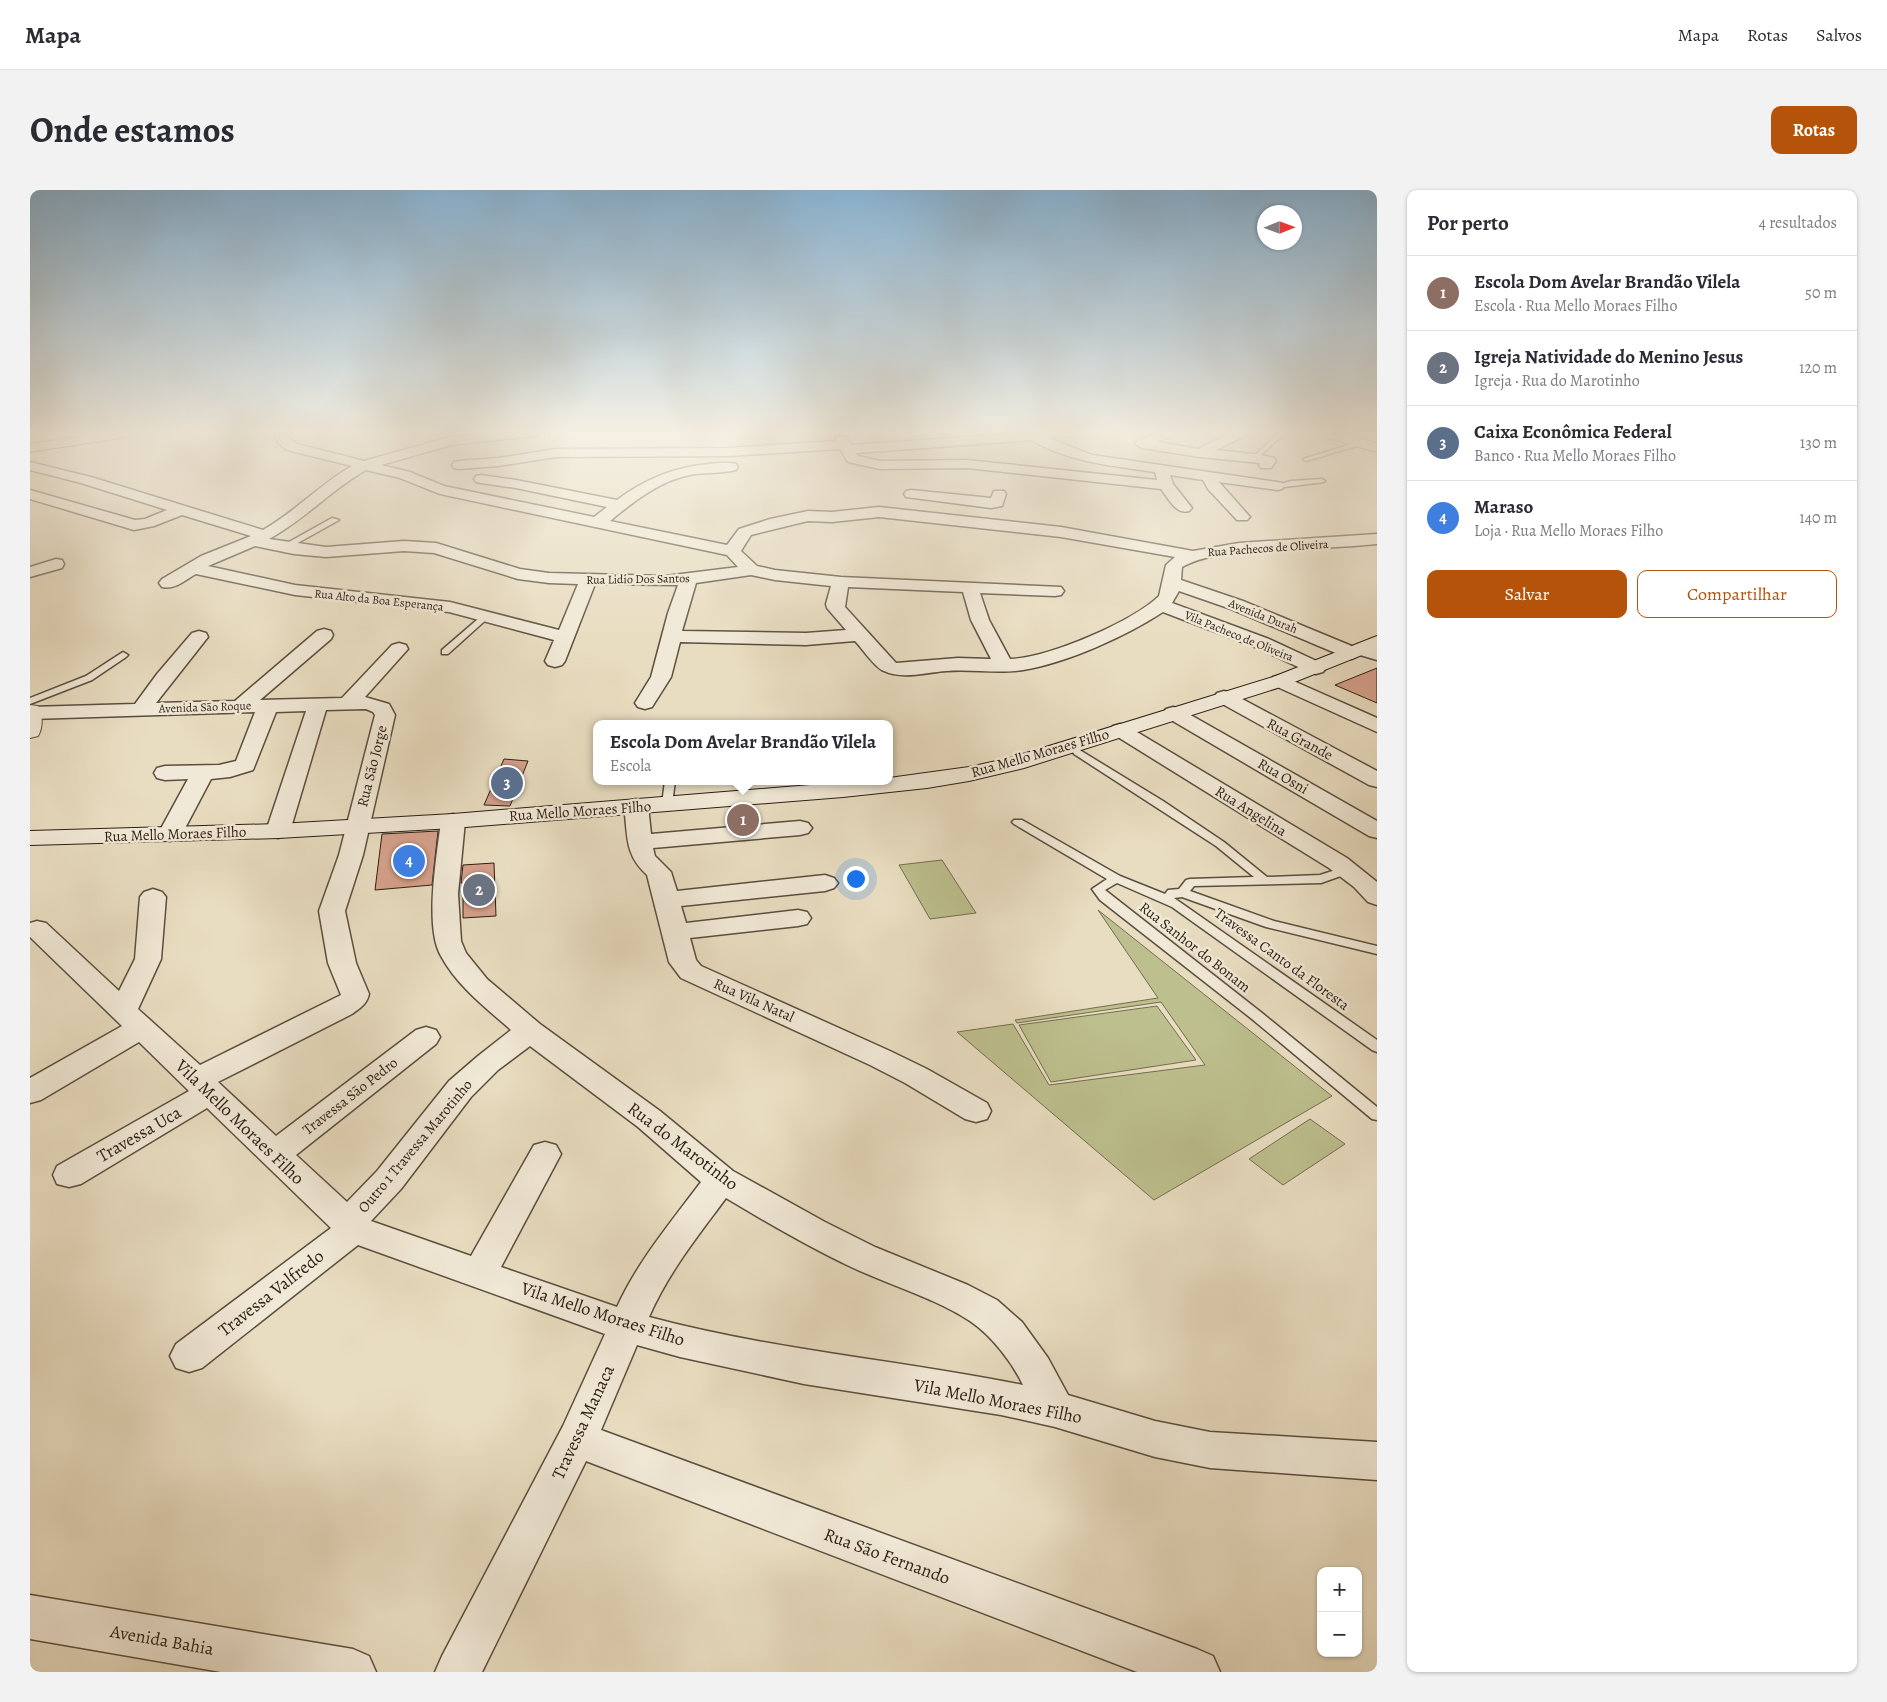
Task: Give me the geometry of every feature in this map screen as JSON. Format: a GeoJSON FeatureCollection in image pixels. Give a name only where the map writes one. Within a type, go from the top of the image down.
{"type":"FeatureCollection","features":[{"type":"Feature","properties":{"kind":"main road","name":"Rua Mello Moraes Filho"},"geometry":{"type":"LineString","coordinates":[[893,785],[969,774],[1073,749],[1120,730],[1181,717],[1224,697],[1367,650]]}},
{"type":"Feature","properties":{"kind":"main road","name":"Rua Mello Moraes Filho"},"geometry":{"type":"LineString","coordinates":[[30,838],[278,831],[453,821],[890,785]]}},
{"type":"Feature","properties":{"kind":"street"},"geometry":{"type":"LineString","coordinates":[[55,501],[136,526],[182,510]]}},
{"type":"Feature","properties":{"kind":"street"},"geometry":{"type":"LineString","coordinates":[[151,501],[182,510],[259,538]]}},
{"type":"Feature","properties":{"kind":"street"},"geometry":{"type":"LineString","coordinates":[[168,583],[192,568],[259,538],[291,519],[314,501]]}},
{"type":"Feature","properties":{"kind":"street"},"geometry":{"type":"LineString","coordinates":[[493,501],[734,551],[740,560],[751,570]]}},
{"type":"Feature","properties":{"kind":"street"},"geometry":{"type":"LineString","coordinates":[[600,501],[619,505]]}},
{"type":"Feature","properties":{"kind":"street"},"geometry":{"type":"LineString","coordinates":[[597,523],[625,501]]}},
{"type":"Feature","properties":{"kind":"street"},"geometry":{"type":"LineString","coordinates":[[918,516],[927,501]]}},
{"type":"Feature","properties":{"kind":"street"},"geometry":{"type":"LineString","coordinates":[[976,501],[997,503],[997,501]]}},
{"type":"Feature","properties":{"kind":"street"},"geometry":{"type":"LineString","coordinates":[[1179,501],[1184,508]]}},
{"type":"Feature","properties":{"kind":"street"},"geometry":{"type":"LineString","coordinates":[[1227,501],[1242,517]]}},
{"type":"Feature","properties":{"kind":"street","name":"Rua Pachecos de Oliveira"},"geometry":{"type":"LineString","coordinates":[[734,551],[736,544],[745,532],[786,520],[808,516],[832,517],[879,512],[1061,532],[1190,555],[1229,549],[1348,543],[1377,539]]}},
{"type":"Feature","properties":{"kind":"street","name":"Rua Lidio Dos Santos"},"geometry":{"type":"LineString","coordinates":[[259,538],[284,547],[326,552],[420,546],[450,551],[518,574],[588,580],[642,581],[689,579],[751,570],[775,575],[842,582],[1056,591]]}},
{"type":"Feature","properties":{"kind":"street"},"geometry":{"type":"LineString","coordinates":[[842,582],[835,604],[891,668],[1026,663],[1055,654],[1135,621],[1161,605],[1167,598],[1172,583],[1174,565],[1180,559],[1190,555]]}},
{"type":"Feature","properties":{"kind":"street"},"geometry":{"type":"LineString","coordinates":[[30,572],[56,564]]}},
{"type":"Feature","properties":{"kind":"street","name":"Rua Alto da Boa Esperança"},"geometry":{"type":"LineString","coordinates":[[192,568],[295,590],[450,607],[565,638]]}},
{"type":"Feature","properties":{"kind":"street"},"geometry":{"type":"LineString","coordinates":[[645,703],[660,677],[673,636],[677,612],[689,579]]}},
{"type":"Feature","properties":{"kind":"street"},"geometry":{"type":"LineString","coordinates":[[555,661],[588,580]]}},
{"type":"Feature","properties":{"kind":"street","name":"Avenida Durah"},"geometry":{"type":"LineString","coordinates":[[1172,583],[1367,650]]}},
{"type":"Feature","properties":{"kind":"street"},"geometry":{"type":"LineString","coordinates":[[970,588],[980,620],[1002,664]]}},
{"type":"Feature","properties":{"kind":"street","name":"Vila Pacheco de Oliveira"},"geometry":{"type":"LineString","coordinates":[[1161,605],[1262,643],[1316,668]]}},
{"type":"Feature","properties":{"kind":"street"},"geometry":{"type":"LineString","coordinates":[[673,636],[806,640],[861,635]]}},
{"type":"Feature","properties":{"kind":"street"},"geometry":{"type":"LineString","coordinates":[[241,706],[324,636]]}},
{"type":"Feature","properties":{"kind":"street"},"geometry":{"type":"LineString","coordinates":[[142,709],[164,678],[199,637]]}},
{"type":"Feature","properties":{"kind":"street"},"geometry":{"type":"LineString","coordinates":[[348,703],[399,649]]}},
{"type":"Feature","properties":{"kind":"street"},"geometry":{"type":"LineString","coordinates":[[1280,680],[1377,726]]}},
{"type":"Feature","properties":{"kind":"street","name":"Rua Grande"},"geometry":{"type":"LineString","coordinates":[[1224,697],[1377,780]]}},
{"type":"Feature","properties":{"kind":"street","name":"Avenida São Roque"},"geometry":{"type":"LineString","coordinates":[[30,714],[348,703],[368,703],[380,706]]}},
{"type":"Feature","properties":{"kind":"street"},"geometry":{"type":"LineString","coordinates":[[278,831],[318,704]]}},
{"type":"Feature","properties":{"kind":"street"},"geometry":{"type":"LineString","coordinates":[[166,773],[228,771],[245,765],[268,706]]}},
{"type":"Feature","properties":{"kind":"street","name":"Rua São Jorge"},"geometry":{"type":"LineString","coordinates":[[356,826],[385,715],[380,706]]}},
{"type":"Feature","properties":{"kind":"street","name":"Rua Osni"},"geometry":{"type":"LineString","coordinates":[[1181,717],[1377,831]]}},
{"type":"Feature","properties":{"kind":"street","name":"Rua Angelina"},"geometry":{"type":"LineString","coordinates":[[1120,730],[1348,870],[1377,897]]}},
{"type":"Feature","properties":{"kind":"street"},"geometry":{"type":"LineString","coordinates":[[170,834],[204,771]]}},
{"type":"Feature","properties":{"kind":"street","name":"Rua Vila Natal"},"geometry":{"type":"LineString","coordinates":[[636,806],[644,859],[659,872],[683,962],[691,972],[880,1058],[916,1076],[976,1111]]}},
{"type":"Feature","properties":{"kind":"street","name":"Rua do Marotinho"},"geometry":{"type":"LineString","coordinates":[[453,821],[448,860],[445,911],[448,940],[452,955],[476,985],[530,1031],[649,1120],[721,1180],[813,1232],[863,1257],[955,1296],[984,1311],[1008,1333],[1035,1370],[1055,1409]]}},
{"type":"Feature","properties":{"kind":"street","name":"Travessa Uca"},"geometry":{"type":"LineString","coordinates":[[69,1176],[202,1087],[354,999],[355,994],[342,962],[336,938],[332,911],[351,855],[356,826]]}},
{"type":"Feature","properties":{"kind":"street"},"geometry":{"type":"LineString","coordinates":[[640,842],[800,828]]}},
{"type":"Feature","properties":{"kind":"street"},"geometry":{"type":"LineString","coordinates":[[668,900],[825,883]]}},
{"type":"Feature","properties":{"kind":"street"},"geometry":{"type":"LineString","coordinates":[[30,1092],[132,1020],[148,959],[153,897]]}},
{"type":"Feature","properties":{"kind":"street"},"geometry":{"type":"LineString","coordinates":[[675,932],[798,918]]}},
{"type":"Feature","properties":{"kind":"street","name":"Vila Mello Moraes Filho"},"geometry":{"type":"LineString","coordinates":[[37,929],[350,1227],[424,1256],[480,1273],[626,1326],[680,1341],[804,1367],[1055,1409],[1155,1439],[1210,1450],[1377,1461]]}},
{"type":"Feature","properties":{"kind":"street","name":"Outro 1 Travessa Marotinho"},"geometry":{"type":"LineString","coordinates":[[350,1227],[460,1090],[488,1063],[530,1031]]}},
{"type":"Feature","properties":{"kind":"street","name":"Travessa São Pedro"},"geometry":{"type":"LineString","coordinates":[[274,1155],[426,1037]]}},
{"type":"Feature","properties":{"kind":"street"},"geometry":{"type":"LineString","coordinates":[[480,1273],[545,1154]]}},
{"type":"Feature","properties":{"kind":"street","name":"Travessa Manaca"},"geometry":{"type":"LineString","coordinates":[[458,1672],[577,1439],[642,1292],[671,1247],[721,1180]]}},
{"type":"Feature","properties":{"kind":"street","name":"Travessa Valfredo"},"geometry":{"type":"LineString","coordinates":[[189,1356],[350,1227]]}},
{"type":"Feature","properties":{"kind":"street","name":"Rua São Fernando"},"geometry":{"type":"LineString","coordinates":[[577,1439],[1198,1672]]}},
{"type":"Feature","properties":{"kind":"street","name":"Avenida Bahia"},"geometry":{"type":"LineString","coordinates":[[30,1617],[353,1672]]}},
{"type":"Feature","properties":{"kind":"lane"},"geometry":{"type":"LineString","coordinates":[[284,547],[336,520]]}},
{"type":"Feature","properties":{"kind":"lane"},"geometry":{"type":"LineString","coordinates":[[445,652],[485,616]]}},
{"type":"Feature","properties":{"kind":"lane"},"geometry":{"type":"LineString","coordinates":[[30,714],[123,655]]}},
{"type":"Feature","properties":{"kind":"lane"},"geometry":{"type":"LineString","coordinates":[[1073,749],[1213,839],[1265,881]]}},
{"type":"Feature","properties":{"kind":"lane"},"geometry":{"type":"LineString","coordinates":[[667,804],[669,785]]}},
{"type":"Feature","properties":{"kind":"lane"},"geometry":{"type":"LineString","coordinates":[[1018,822],[1116,879]]}},
{"type":"Feature","properties":{"kind":"lane","name":"Travessa Canto da Floresta"},"geometry":{"type":"LineString","coordinates":[[1183,893],[1190,883],[1321,879],[1348,870]]}},
{"type":"Feature","properties":{"kind":"lane","name":"Travessa Canto da Floresta"},"geometry":{"type":"LineString","coordinates":[[1116,879],[1176,904],[1377,1047]]}},
{"type":"Feature","properties":{"kind":"lane","name":"Rua Sanhor do Bonam"},"geometry":{"type":"LineString","coordinates":[[1116,879],[1098,889],[1104,897],[1257,1016],[1377,1115]]}},
{"type":"Feature","properties":{"kind":"lane"},"geometry":{"type":"LineString","coordinates":[[1168,900],[1172,893],[1183,893],[1270,924],[1377,950]]}},
{"type":"Feature","properties":{"kind":"green space"},"geometry":{"type":"Polygon","coordinates":[[[942,860],[976,913],[930,919],[899,865],[942,860]]]}},
{"type":"Feature","properties":{"kind":"green space"},"geometry":{"type":"Polygon","coordinates":[[[1098,910],[1332,1096],[1154,1200],[957,1032],[1013,1024],[1049,1085],[1205,1065],[1161,1002],[1017,1023],[1015,1020],[1158,998],[1098,910]]]}},
{"type":"Feature","properties":{"kind":"green space"},"geometry":{"type":"Polygon","coordinates":[[[1157,1006],[1196,1060],[1051,1082],[1019,1025],[1157,1006]]]}},
{"type":"Feature","properties":{"kind":"green space"},"geometry":{"type":"Polygon","coordinates":[[[1310,1119],[1345,1144],[1283,1185],[1249,1159],[1310,1119]]]}},
{"type":"Feature","properties":{"kind":"building"},"geometry":{"type":"Polygon","coordinates":[[[1377,668],[1377,703],[1335,685],[1377,668]]]}},
{"type":"Feature","properties":{"kind":"building"},"geometry":{"type":"Polygon","coordinates":[[[504,759],[528,761],[510,806],[484,805],[504,759]]]}},
{"type":"Feature","properties":{"kind":"building"},"geometry":{"type":"Polygon","coordinates":[[[438,831],[432,885],[375,890],[382,834],[438,831]]]}},
{"type":"Feature","properties":{"kind":"building"},"geometry":{"type":"Polygon","coordinates":[[[494,863],[496,916],[463,918],[463,883],[461,883],[463,865],[494,863]]]}},
{"type":"Feature","properties":{"kind":"place","name":"Caixa Econômica Federal"},"geometry":{"type":"Point","coordinates":[507,783]}},
{"type":"Feature","properties":{"kind":"place","name":"Escola Dom Avelar Brandão Vilela"},"geometry":{"type":"Point","coordinates":[743,820]}},
{"type":"Feature","properties":{"kind":"place","name":"Maraso"},"geometry":{"type":"Point","coordinates":[409,861]}},
{"type":"Feature","properties":{"kind":"place","name":"Igreja Natividade do Menino Jesus"},"geometry":{"type":"Point","coordinates":[479,890]}}]}
